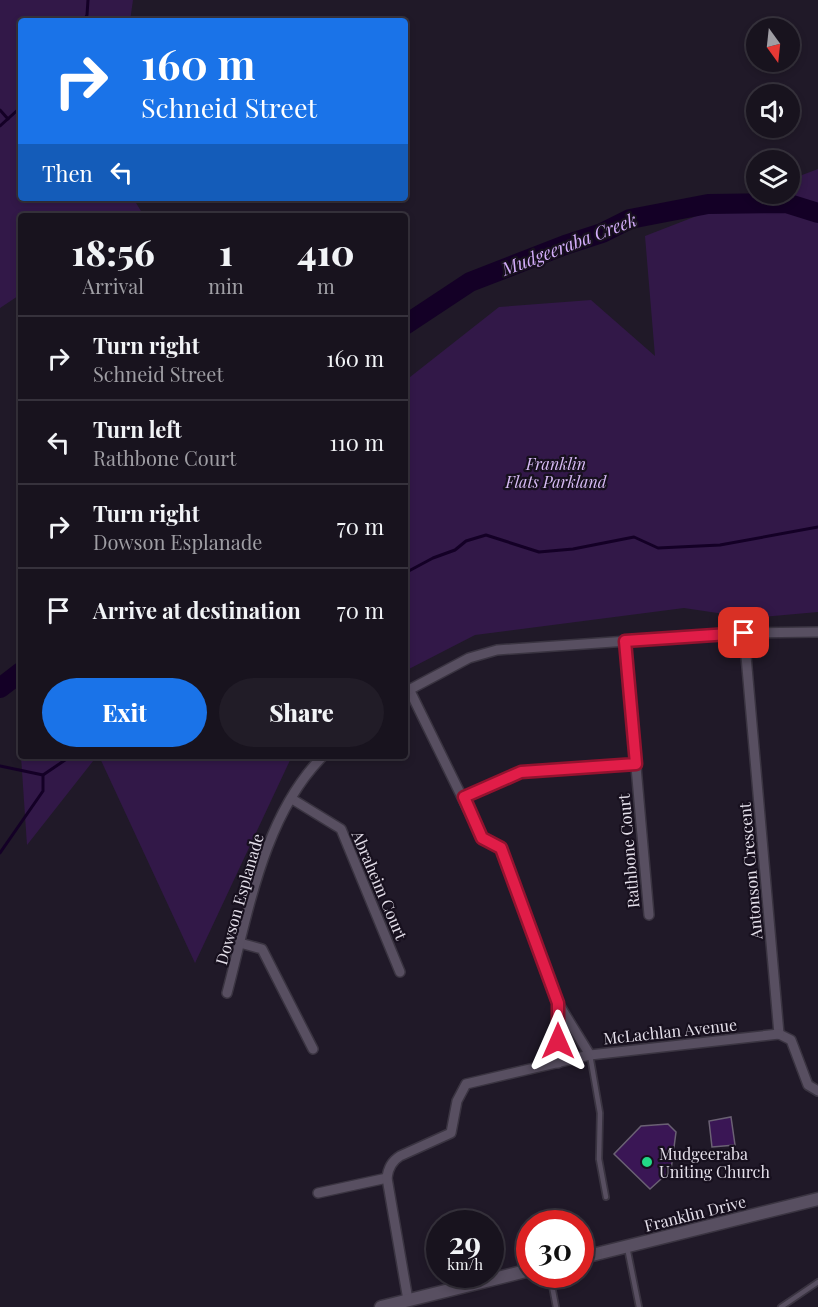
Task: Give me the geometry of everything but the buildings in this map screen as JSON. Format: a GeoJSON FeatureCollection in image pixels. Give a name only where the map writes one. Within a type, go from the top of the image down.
{"type":"FeatureCollection","features":[{"type":"Feature","properties":{"kind":"main road","name":"Franklin Drive"},"geometry":{"type":"LineString","coordinates":[[594,1255],[818,1199]]}},
{"type":"Feature","properties":{"kind":"main road"},"geometry":{"type":"LineString","coordinates":[[381,1307],[408,1304],[516,1274]]}},
{"type":"Feature","properties":{"kind":"street"},"geometry":{"type":"LineString","coordinates":[[408,689],[469,658],[497,650],[744,633],[818,632]]}},
{"type":"Feature","properties":{"kind":"street","name":"Antonson Crescent"},"geometry":{"type":"LineString","coordinates":[[744,633],[779,1034]]}},
{"type":"Feature","properties":{"kind":"street","name":"Rathbone Court"},"geometry":{"type":"LineString","coordinates":[[625,641],[649,915]]}},
{"type":"Feature","properties":{"kind":"street"},"geometry":{"type":"LineString","coordinates":[[408,692],[464,797],[482,838],[501,848],[558,1003],[590,1055]]}},
{"type":"Feature","properties":{"kind":"street","name":"Dowson Esplanade"},"geometry":{"type":"LineString","coordinates":[[227,993],[267,844],[292,799],[320,759]]}},
{"type":"Feature","properties":{"kind":"street"},"geometry":{"type":"LineString","coordinates":[[464,797],[521,772],[636,764]]}},
{"type":"Feature","properties":{"kind":"street","name":"Abraheim Court"},"geometry":{"type":"LineString","coordinates":[[292,799],[341,830],[400,972]]}},
{"type":"Feature","properties":{"kind":"street"},"geometry":{"type":"LineString","coordinates":[[240,943],[262,949],[313,1049]]}},
{"type":"Feature","properties":{"kind":"street"},"geometry":{"type":"LineString","coordinates":[[558,1003],[558,1063]]}},
{"type":"Feature","properties":{"kind":"street"},"geometry":{"type":"LineString","coordinates":[[779,1034],[791,1040],[808,1085],[818,1091]]}},
{"type":"Feature","properties":{"kind":"street","name":"McLachlan Avenue"},"geometry":{"type":"LineString","coordinates":[[387,1178],[391,1166],[400,1156],[451,1133],[457,1101],[466,1084],[590,1055],[779,1034]]}},
{"type":"Feature","properties":{"kind":"street"},"geometry":{"type":"LineString","coordinates":[[318,1193],[387,1178],[408,1304]]}},
{"type":"Feature","properties":{"kind":"lane"},"geometry":{"type":"LineString","coordinates":[[590,1055],[600,1113],[599,1160],[606,1197]]}},
{"type":"Feature","properties":{"kind":"lane"},"geometry":{"type":"LineString","coordinates":[[627,1247],[639,1307]]}},
{"type":"Feature","properties":{"kind":"lane"},"geometry":{"type":"LineString","coordinates":[[781,1306],[818,1282]]}},
{"type":"Feature","properties":{"kind":"lane"},"geometry":{"type":"LineString","coordinates":[[552,1288],[556,1307]]}},
{"type":"Feature","properties":{"kind":"green space"},"geometry":{"type":"Polygon","coordinates":[[[0,0],[133,0],[130,18],[18,18],[18,201],[135,201],[142,213],[18,213],[18,296],[0,308],[0,0]]]}},
{"type":"Feature","properties":{"kind":"green space","name":"Franklin Flats Parkland"},"geometry":{"type":"Polygon","coordinates":[[[818,169],[818,612],[751,618],[684,608],[475,635],[408,669],[408,379],[499,307],[591,300],[655,356],[645,236],[746,197],[746,204],[800,204],[800,176],[818,169]]]}},
{"type":"Feature","properties":{"kind":"green space"},"geometry":{"type":"Polygon","coordinates":[[[21,759],[95,759],[27,845],[21,759]]]}},
{"type":"Feature","properties":{"kind":"green space"},"geometry":{"type":"Polygon","coordinates":[[[100,759],[291,759],[195,963],[100,759]]]}},
{"type":"Feature","properties":{"kind":"waterway"},"geometry":{"type":"LineString","coordinates":[[86,18],[88,0]]}},
{"type":"Feature","properties":{"kind":"waterway"},"geometry":{"type":"LineString","coordinates":[[0,110],[8,119]]}},
{"type":"Feature","properties":{"kind":"waterway"},"geometry":{"type":"LineString","coordinates":[[0,126],[18,110]]}},
{"type":"Feature","properties":{"kind":"waterway","name":"Mudgeeraba Creek"},"geometry":{"type":"LineString","coordinates":[[408,323],[470,282],[602,233],[630,219],[708,204],[786,203],[818,213]]}},
{"type":"Feature","properties":{"kind":"waterway"},"geometry":{"type":"LineString","coordinates":[[408,571],[433,558],[455,550],[466,541],[486,535],[539,552],[573,549],[634,537],[658,548],[720,545],[818,527]]}},
{"type":"Feature","properties":{"kind":"waterway","name":"Mudgeeraba Creek"},"geometry":{"type":"LineString","coordinates":[[0,688],[18,674]]}},
{"type":"Feature","properties":{"kind":"waterway"},"geometry":{"type":"LineString","coordinates":[[0,766],[43,775],[67,759]]}},
{"type":"Feature","properties":{"kind":"waterway"},"geometry":{"type":"LineString","coordinates":[[0,853],[43,791],[43,775]]}},
{"type":"Feature","properties":{"kind":"place","name":"Mudgeeraba Uniting Church"},"geometry":{"type":"Point","coordinates":[647,1162]}},
{"type":"Feature","properties":{"kind":"route"},"geometry":{"type":"LineString","coordinates":[[558,1041],[558,1003],[501,848],[482,838],[464,797],[521,772],[636,764],[625,641],[744,633]]}}]}
